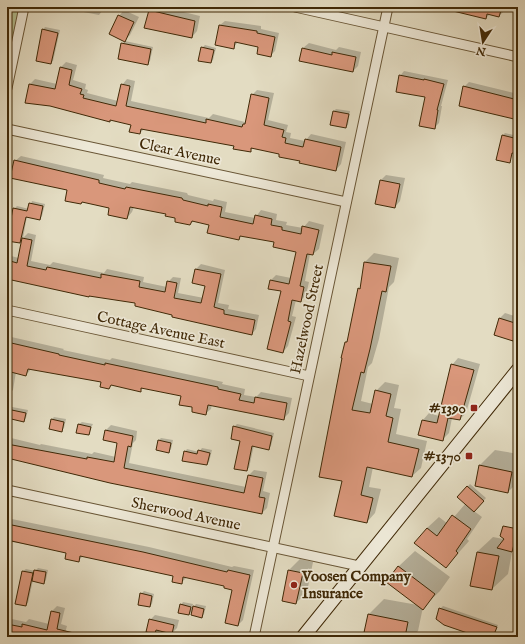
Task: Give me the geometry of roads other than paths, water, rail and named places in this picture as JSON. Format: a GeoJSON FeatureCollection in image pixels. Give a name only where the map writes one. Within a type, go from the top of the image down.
{"type":"FeatureCollection","features":[{"type":"Feature","properties":{"kind":"street"},"geometry":{"type":"LineString","coordinates":[[7,88],[24,7]]}},
{"type":"Feature","properties":{"kind":"street"},"geometry":{"type":"LineString","coordinates":[[295,7],[518,57]]}},
{"type":"Feature","properties":{"kind":"street","name":"Hazelwood Street"},"geometry":{"type":"LineString","coordinates":[[254,637],[388,7]]}},
{"type":"Feature","properties":{"kind":"street","name":"Clear Avenue"},"geometry":{"type":"LineString","coordinates":[[7,129],[346,202]]}},
{"type":"Feature","properties":{"kind":"street","name":"Cottage Avenue East"},"geometry":{"type":"LineString","coordinates":[[7,310],[309,376]]}},
{"type":"Feature","properties":{"kind":"street"},"geometry":{"type":"LineString","coordinates":[[303,637],[518,370]]}},
{"type":"Feature","properties":{"kind":"street","name":"Sherwood Avenue"},"geometry":{"type":"LineString","coordinates":[[7,490],[359,566]]}},
{"type":"Feature","properties":{"kind":"place","name":"#1390"},"geometry":{"type":"Point","coordinates":[474,408]}},
{"type":"Feature","properties":{"kind":"place","name":"#1370"},"geometry":{"type":"Point","coordinates":[469,456]}},
{"type":"Feature","properties":{"kind":"place","name":"Voosen Company Insurance"},"geometry":{"type":"Point","coordinates":[294,585]}}]}
